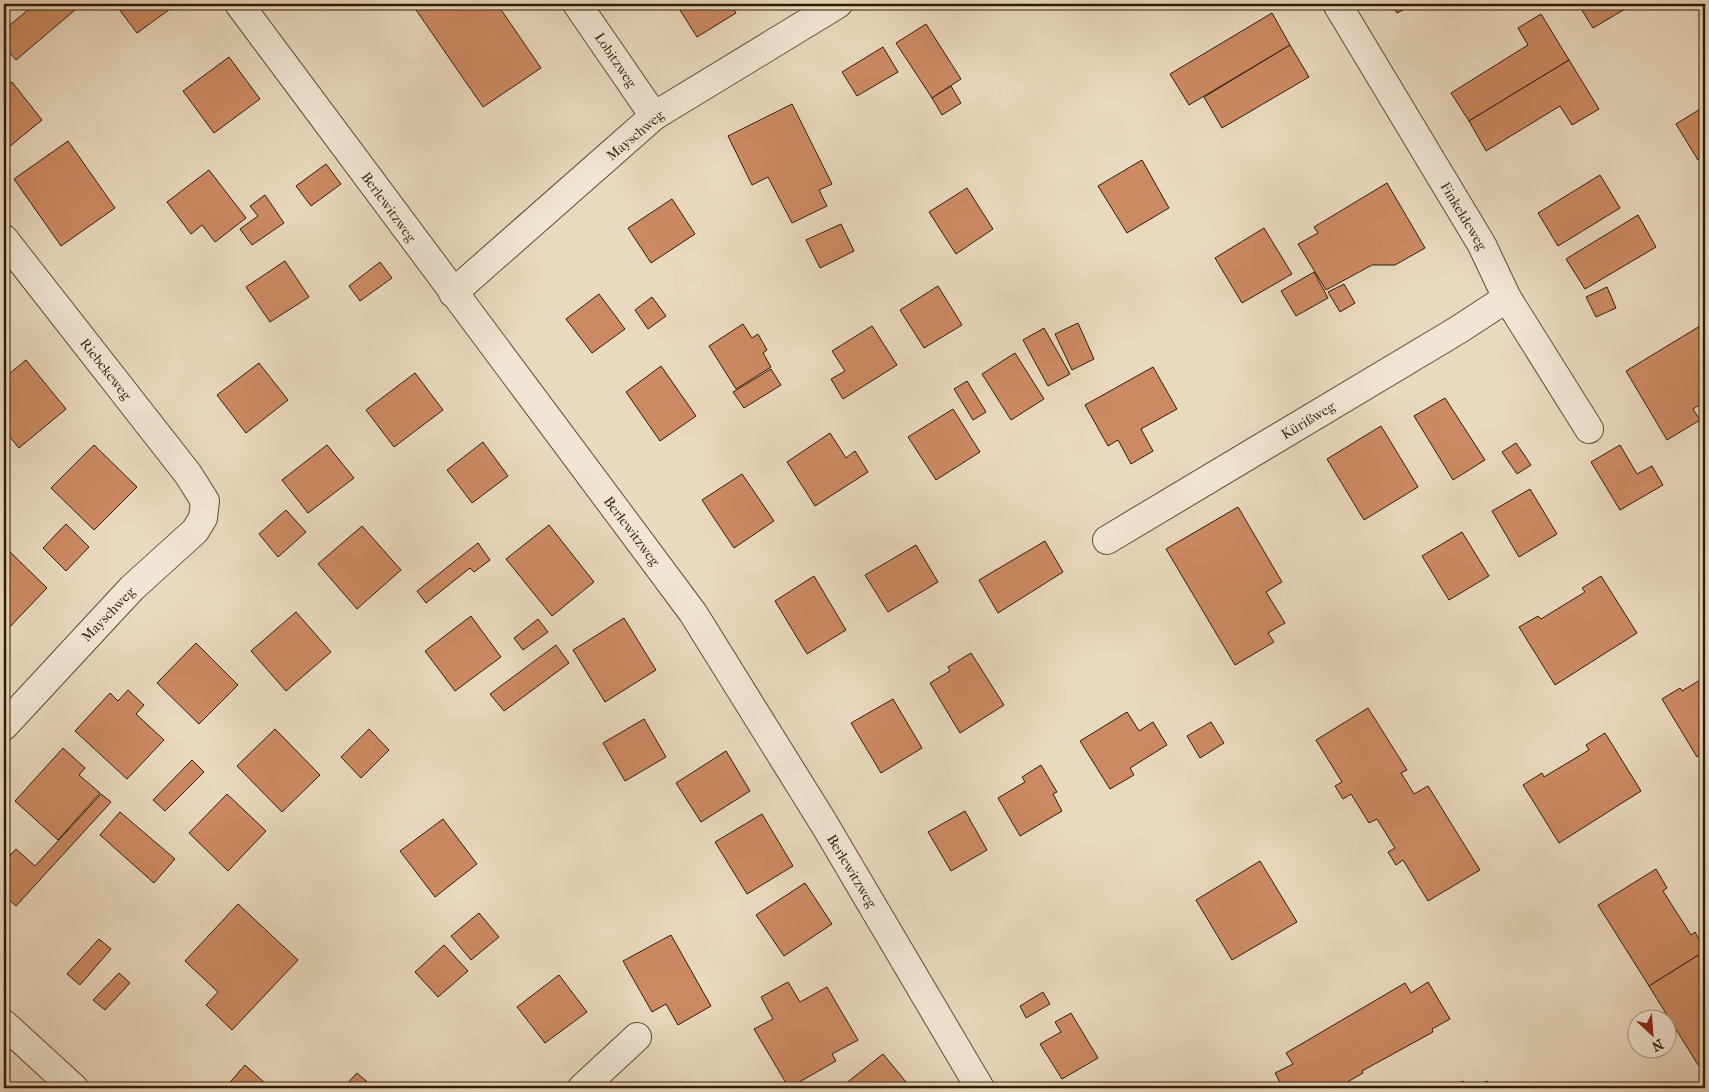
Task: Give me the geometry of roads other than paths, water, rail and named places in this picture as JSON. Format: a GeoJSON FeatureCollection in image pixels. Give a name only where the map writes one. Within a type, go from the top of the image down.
{"type":"FeatureCollection","features":[{"type":"Feature","properties":{"kind":"street","name":"Berlewitzweg"},"geometry":{"type":"LineString","coordinates":[[239,4],[453,294],[693,613],[823,822],[980,1088]]}},
{"type":"Feature","properties":{"kind":"street","name":"Lobitzweg"},"geometry":{"type":"LineString","coordinates":[[578,4],[654,116]]}},
{"type":"Feature","properties":{"kind":"street","name":"Mayschweg"},"geometry":{"type":"LineString","coordinates":[[453,294],[654,116],[838,4]]}},
{"type":"Feature","properties":{"kind":"street","name":"Finkeldeweg"},"geometry":{"type":"LineString","coordinates":[[1336,4],[1482,245],[1507,298],[1589,429]]}},
{"type":"Feature","properties":{"kind":"street","name":"Riebekeweg"},"geometry":{"type":"LineString","coordinates":[[4,239],[188,474],[205,501]]}},
{"type":"Feature","properties":{"kind":"street","name":"Kürißweg"},"geometry":{"type":"LineString","coordinates":[[1107,540],[1458,330],[1507,298]]}},
{"type":"Feature","properties":{"kind":"street","name":"Mayschweg"},"geometry":{"type":"LineString","coordinates":[[4,726],[132,588],[195,531],[203,518],[205,501]]}},
{"type":"Feature","properties":{"kind":"street"},"geometry":{"type":"LineString","coordinates":[[4,1024],[74,1088]]}},
{"type":"Feature","properties":{"kind":"street"},"geometry":{"type":"LineString","coordinates":[[582,1088],[638,1037]]}}]}
